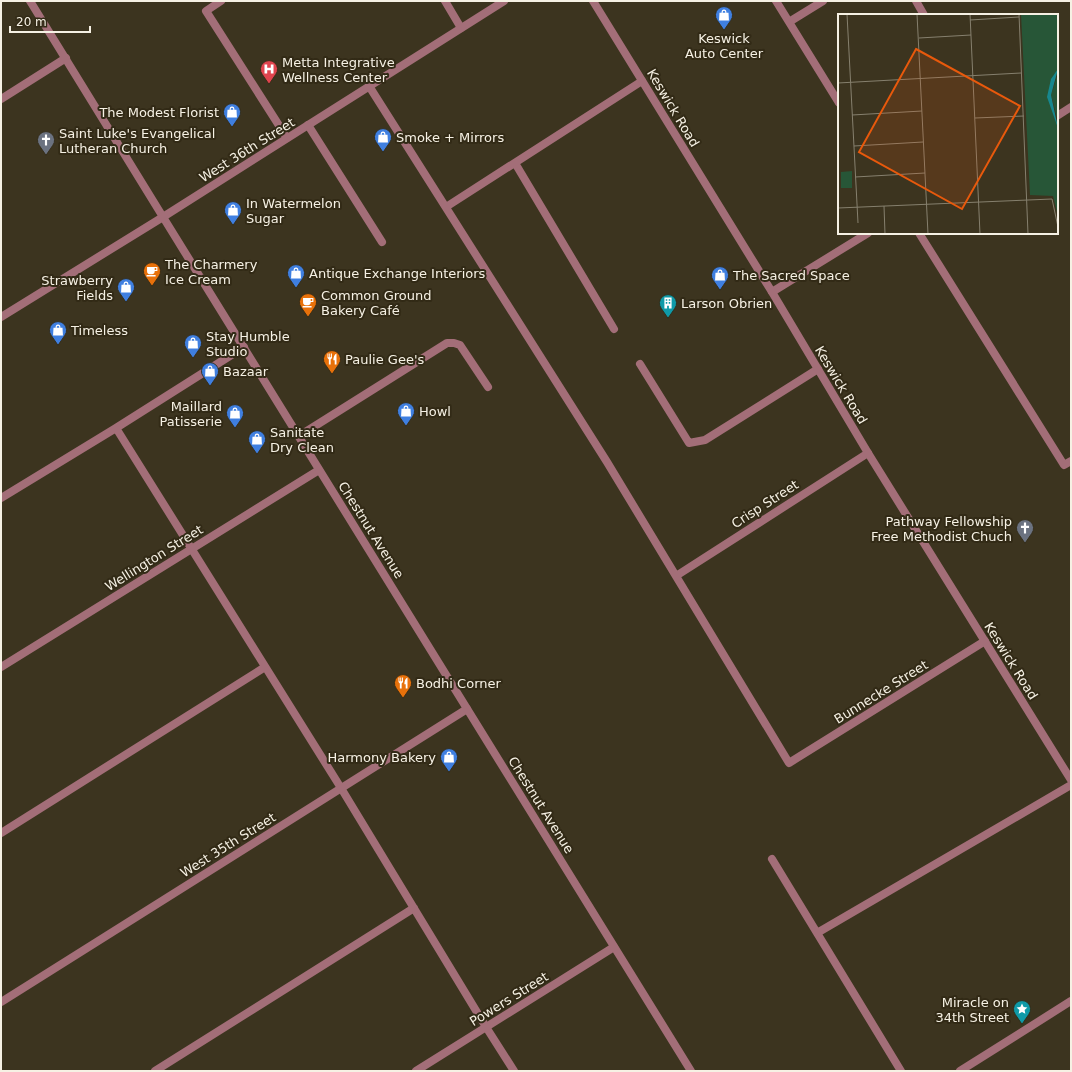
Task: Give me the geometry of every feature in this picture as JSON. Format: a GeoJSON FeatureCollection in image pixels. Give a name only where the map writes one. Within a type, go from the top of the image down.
{"type":"FeatureCollection","features":[{"type":"Feature","properties":{"kind":"street","name":"Chestnut Avenue"},"geometry":{"type":"LineString","coordinates":[[30,1],[691,1071]]}},
{"type":"Feature","properties":{"kind":"street"},"geometry":{"type":"LineString","coordinates":[[221,1],[206,11],[287,138]]}},
{"type":"Feature","properties":{"kind":"street"},"geometry":{"type":"LineString","coordinates":[[444,1],[461,28]]}},
{"type":"Feature","properties":{"kind":"street","name":"West 36th Street"},"geometry":{"type":"LineString","coordinates":[[1,317],[163,217],[504,1]]}},
{"type":"Feature","properties":{"kind":"street","name":"Keswick Road"},"geometry":{"type":"LineString","coordinates":[[593,1],[772,292],[868,453],[1071,780]]}},
{"type":"Feature","properties":{"kind":"street"},"geometry":{"type":"LineString","coordinates":[[776,1],[838,101]]}},
{"type":"Feature","properties":{"kind":"street"},"geometry":{"type":"LineString","coordinates":[[789,22],[823,1]]}},
{"type":"Feature","properties":{"kind":"street"},"geometry":{"type":"LineString","coordinates":[[916,1],[923,14]]}},
{"type":"Feature","properties":{"kind":"street"},"geometry":{"type":"LineString","coordinates":[[1,99],[66,58]]}},
{"type":"Feature","properties":{"kind":"street"},"geometry":{"type":"LineString","coordinates":[[446,207],[642,81]]}},
{"type":"Feature","properties":{"kind":"street"},"geometry":{"type":"LineString","coordinates":[[369,86],[607,462],[676,576]]}},
{"type":"Feature","properties":{"kind":"street"},"geometry":{"type":"LineString","coordinates":[[1058,115],[1071,107]]}},
{"type":"Feature","properties":{"kind":"street"},"geometry":{"type":"LineString","coordinates":[[308,125],[382,242]]}},
{"type":"Feature","properties":{"kind":"street"},"geometry":{"type":"LineString","coordinates":[[515,163],[614,329]]}},
{"type":"Feature","properties":{"kind":"street"},"geometry":{"type":"LineString","coordinates":[[772,292],[866,234]]}},
{"type":"Feature","properties":{"kind":"street"},"geometry":{"type":"LineString","coordinates":[[920,234],[1064,465],[1071,461]]}},
{"type":"Feature","properties":{"kind":"street"},"geometry":{"type":"LineString","coordinates":[[299,436],[447,344],[454,343],[460,345],[488,387]]}},
{"type":"Feature","properties":{"kind":"street"},"geometry":{"type":"LineString","coordinates":[[1,498],[244,348]]}},
{"type":"Feature","properties":{"kind":"street"},"geometry":{"type":"LineString","coordinates":[[640,364],[689,443],[705,440],[818,369]]}},
{"type":"Feature","properties":{"kind":"street"},"geometry":{"type":"LineString","coordinates":[[116,428],[341,788],[514,1071]]}},
{"type":"Feature","properties":{"kind":"street","name":"Crisp Street"},"geometry":{"type":"LineString","coordinates":[[676,576],[868,453]]}},
{"type":"Feature","properties":{"kind":"street","name":"Wellington Street"},"geometry":{"type":"LineString","coordinates":[[1,667],[319,470]]}},
{"type":"Feature","properties":{"kind":"street","name":"Bunnecke Street"},"geometry":{"type":"LineString","coordinates":[[676,576],[789,763],[985,641]]}},
{"type":"Feature","properties":{"kind":"street"},"geometry":{"type":"LineString","coordinates":[[1,833],[265,667]]}},
{"type":"Feature","properties":{"kind":"street","name":"West 35th Street"},"geometry":{"type":"LineString","coordinates":[[1,1002],[467,709]]}},
{"type":"Feature","properties":{"kind":"street"},"geometry":{"type":"LineString","coordinates":[[817,933],[1071,785]]}},
{"type":"Feature","properties":{"kind":"street"},"geometry":{"type":"LineString","coordinates":[[772,859],[901,1071]]}},
{"type":"Feature","properties":{"kind":"street"},"geometry":{"type":"LineString","coordinates":[[155,1071],[414,908]]}},
{"type":"Feature","properties":{"kind":"street","name":"Powers Street"},"geometry":{"type":"LineString","coordinates":[[416,1071],[614,947]]}},
{"type":"Feature","properties":{"kind":"street"},"geometry":{"type":"LineString","coordinates":[[960,1071],[1071,1001]]}},
{"type":"Feature","properties":{"kind":"place","name":"Keswick Auto Center"},"geometry":{"type":"Point","coordinates":[724,30]}},
{"type":"Feature","properties":{"kind":"place","name":"Metta Integrative Wellness Center"},"geometry":{"type":"Point","coordinates":[269,84]}},
{"type":"Feature","properties":{"kind":"place","name":"The Modest Florist"},"geometry":{"type":"Point","coordinates":[232,127]}},
{"type":"Feature","properties":{"kind":"place","name":"Smoke + Mirrors"},"geometry":{"type":"Point","coordinates":[383,152]}},
{"type":"Feature","properties":{"kind":"place","name":"Saint Luke's Evangelical Lutheran Church"},"geometry":{"type":"Point","coordinates":[46,155]}},
{"type":"Feature","properties":{"kind":"place","name":"In Watermelon Sugar"},"geometry":{"type":"Point","coordinates":[233,225]}},
{"type":"Feature","properties":{"kind":"place","name":"The Charmery Ice Cream"},"geometry":{"type":"Point","coordinates":[152,286]}},
{"type":"Feature","properties":{"kind":"place","name":"Antique Exchange Interiors"},"geometry":{"type":"Point","coordinates":[296,288]}},
{"type":"Feature","properties":{"kind":"place","name":"The Sacred Space"},"geometry":{"type":"Point","coordinates":[720,290]}},
{"type":"Feature","properties":{"kind":"place","name":"Strawberry Fields"},"geometry":{"type":"Point","coordinates":[126,302]}},
{"type":"Feature","properties":{"kind":"place","name":"Common Ground Bakery Café"},"geometry":{"type":"Point","coordinates":[308,317]}},
{"type":"Feature","properties":{"kind":"place","name":"Larson Obrien"},"geometry":{"type":"Point","coordinates":[668,318]}},
{"type":"Feature","properties":{"kind":"place","name":"Timeless"},"geometry":{"type":"Point","coordinates":[58,345]}},
{"type":"Feature","properties":{"kind":"place","name":"Stay Humble Studio"},"geometry":{"type":"Point","coordinates":[193,358]}},
{"type":"Feature","properties":{"kind":"place","name":"Paulie Gee's"},"geometry":{"type":"Point","coordinates":[332,374]}},
{"type":"Feature","properties":{"kind":"place","name":"Bazaar"},"geometry":{"type":"Point","coordinates":[210,386]}},
{"type":"Feature","properties":{"kind":"place","name":"Howl"},"geometry":{"type":"Point","coordinates":[406,426]}},
{"type":"Feature","properties":{"kind":"place","name":"Maillard Patisserie"},"geometry":{"type":"Point","coordinates":[235,428]}},
{"type":"Feature","properties":{"kind":"place","name":"Sanitate Dry Clean"},"geometry":{"type":"Point","coordinates":[257,454]}},
{"type":"Feature","properties":{"kind":"place","name":"Pathway Fellowship Free Methodist Chuch"},"geometry":{"type":"Point","coordinates":[1025,543]}},
{"type":"Feature","properties":{"kind":"place","name":"Bodhi Corner"},"geometry":{"type":"Point","coordinates":[403,698]}},
{"type":"Feature","properties":{"kind":"place","name":"Harmony Bakery"},"geometry":{"type":"Point","coordinates":[449,772]}},
{"type":"Feature","properties":{"kind":"place","name":"Miracle on 34th Street"},"geometry":{"type":"Point","coordinates":[1022,1024]}}]}
